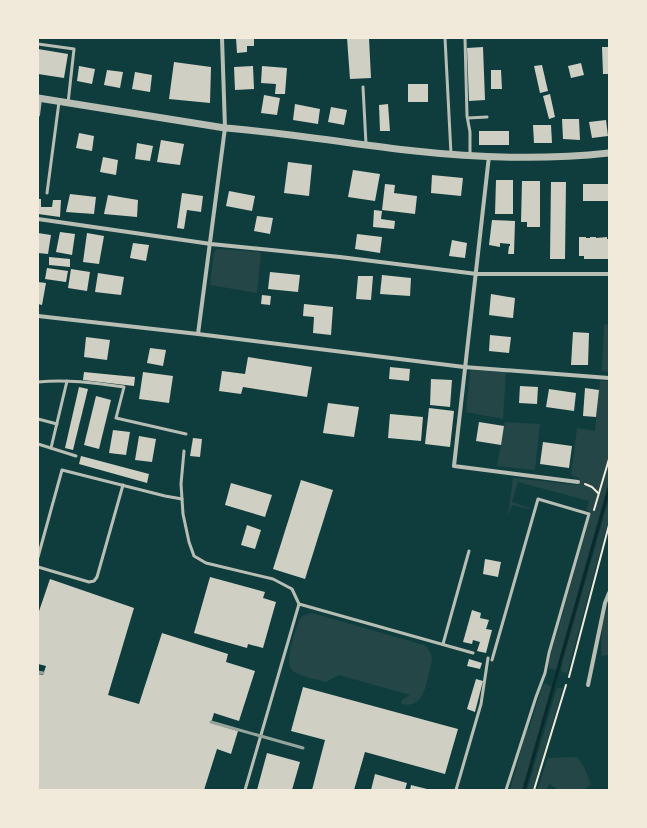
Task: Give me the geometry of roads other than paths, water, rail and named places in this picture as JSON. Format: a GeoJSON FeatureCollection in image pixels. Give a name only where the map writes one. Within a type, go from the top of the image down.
{"type":"FeatureCollection","features":[{"type":"Feature","properties":{"kind":"street"},"geometry":{"type":"LineString","coordinates":[[198,334],[225,128],[222,38]]}},
{"type":"Feature","properties":{"kind":"street"},"geometry":{"type":"LineString","coordinates":[[38,115],[39,98],[225,128],[254,130],[416,151],[489,156],[536,157],[609,153]]}},
{"type":"Feature","properties":{"kind":"street"},"geometry":{"type":"LineString","coordinates":[[489,156],[454,466],[578,482]]}},
{"type":"Feature","properties":{"kind":"street"},"geometry":{"type":"LineString","coordinates":[[38,219],[210,244],[340,257],[476,274],[609,274]]}},
{"type":"Feature","properties":{"kind":"street"},"geometry":{"type":"LineString","coordinates":[[38,316],[198,334],[464,368],[609,378]]}},
{"type":"Feature","properties":{"kind":"street"},"geometry":{"type":"LineString","coordinates":[[588,685],[604,603],[609,593]]}},
{"type":"Feature","properties":{"kind":"lane"},"geometry":{"type":"LineString","coordinates":[[445,38],[451,154]]}},
{"type":"Feature","properties":{"kind":"lane"},"geometry":{"type":"LineString","coordinates":[[465,38],[470,155]]}},
{"type":"Feature","properties":{"kind":"lane"},"geometry":{"type":"LineString","coordinates":[[38,44],[74,49],[68,103]]}},
{"type":"Feature","properties":{"kind":"lane"},"geometry":{"type":"LineString","coordinates":[[363,87],[366,144]]}},
{"type":"Feature","properties":{"kind":"lane"},"geometry":{"type":"LineString","coordinates":[[47,193],[59,102]]}},
{"type":"Feature","properties":{"kind":"lane"},"geometry":{"type":"LineString","coordinates":[[468,118],[487,117]]}},
{"type":"Feature","properties":{"kind":"lane"},"geometry":{"type":"LineString","coordinates":[[51,448],[67,381]]}},
{"type":"Feature","properties":{"kind":"lane"},"geometry":{"type":"LineString","coordinates":[[38,382],[89,382],[124,387],[116,418],[186,434]]}},
{"type":"Feature","properties":{"kind":"lane"},"geometry":{"type":"LineString","coordinates":[[38,419],[57,424]]}},
{"type":"Feature","properties":{"kind":"lane"},"geometry":{"type":"LineString","coordinates":[[38,444],[76,456]]}},
{"type":"Feature","properties":{"kind":"lane"},"geometry":{"type":"LineString","coordinates":[[184,451],[181,484],[183,514],[189,542],[194,556],[206,563],[274,579],[292,589],[299,604],[245,790]]}},
{"type":"Feature","properties":{"kind":"lane"},"geometry":{"type":"LineString","coordinates":[[38,557],[62,470],[182,499]]}},
{"type":"Feature","properties":{"kind":"lane"},"geometry":{"type":"LineString","coordinates":[[38,567],[89,582],[94,581],[97,577],[123,485]]}},
{"type":"Feature","properties":{"kind":"lane"},"geometry":{"type":"LineString","coordinates":[[492,660],[538,499],[589,514],[545,673],[506,790]]}},
{"type":"Feature","properties":{"kind":"lane"},"geometry":{"type":"LineString","coordinates":[[443,644],[468,551]]}},
{"type":"Feature","properties":{"kind":"lane"},"geometry":{"type":"LineString","coordinates":[[299,604],[473,653]]}},
{"type":"Feature","properties":{"kind":"lane"},"geometry":{"type":"LineString","coordinates":[[456,790],[481,704],[488,658]]}},
{"type":"Feature","properties":{"kind":"waterway"},"geometry":{"type":"LineString","coordinates":[[524,790],[609,489]]}},
{"type":"Feature","properties":{"kind":"railway"},"geometry":{"type":"LineString","coordinates":[[38,672],[43,673]]}},
{"type":"Feature","properties":{"kind":"railway"},"geometry":{"type":"LineString","coordinates":[[211,722],[303,748]]}}]}
